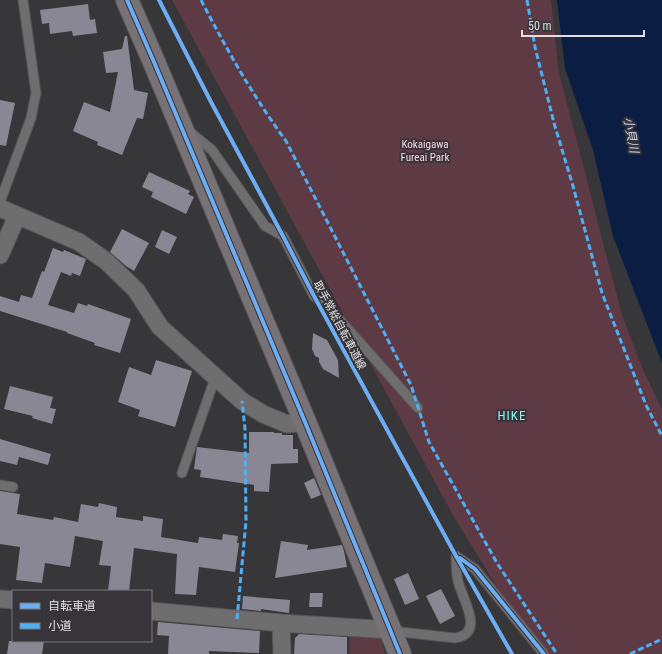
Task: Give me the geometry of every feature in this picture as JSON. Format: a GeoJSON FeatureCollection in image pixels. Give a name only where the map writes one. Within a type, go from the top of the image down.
{"type":"FeatureCollection","features":[{"type":"Feature","properties":{"kind":"street"},"geometry":{"type":"LineString","coordinates":[[127,0],[305,422],[400,654]]}},
{"type":"Feature","properties":{"kind":"street"},"geometry":{"type":"LineString","coordinates":[[0,208],[78,242],[106,261],[136,290],[160,327],[242,401],[263,414],[287,424],[305,422]]}},
{"type":"Feature","properties":{"kind":"street"},"geometry":{"type":"LineString","coordinates":[[0,255],[17,216]]}},
{"type":"Feature","properties":{"kind":"street"},"geometry":{"type":"LineString","coordinates":[[0,599],[12,600]]}},
{"type":"Feature","properties":{"kind":"street"},"geometry":{"type":"LineString","coordinates":[[152,611],[281,623],[391,630]]}},
{"type":"Feature","properties":{"kind":"street"},"geometry":{"type":"LineString","coordinates":[[281,623],[282,654]]}},
{"type":"Feature","properties":{"kind":"lane"},"geometry":{"type":"LineString","coordinates":[[0,202],[31,118],[36,93],[23,0]]}},
{"type":"Feature","properties":{"kind":"lane","name":"取手常総自転車道線"},"geometry":{"type":"LineString","coordinates":[[180,124],[212,150],[265,226],[283,236],[314,296],[333,312],[418,408]]}},
{"type":"Feature","properties":{"kind":"lane"},"geometry":{"type":"LineString","coordinates":[[182,473],[215,378]]}},
{"type":"Feature","properties":{"kind":"lane"},"geometry":{"type":"LineString","coordinates":[[0,485],[13,487]]}},
{"type":"Feature","properties":{"kind":"lane"},"geometry":{"type":"LineString","coordinates":[[391,630],[455,638],[462,637],[467,634],[470,630],[468,610],[458,582],[456,556],[475,569],[544,654]]}},
{"type":"Feature","properties":{"kind":"green space","name":"Kokaigawa Fureai Park"},"geometry":{"type":"Polygon","coordinates":[[[172,0],[551,0],[559,73],[622,315],[643,370],[662,409],[662,654],[538,654],[454,517],[172,0]]]}},
{"type":"Feature","properties":{"kind":"green space"},"geometry":{"type":"Polygon","coordinates":[[[350,635],[377,636],[381,639],[385,654],[349,654],[350,635]]]}},
{"type":"Feature","properties":{"kind":"water","name":"小貝川"},"geometry":{"type":"Polygon","coordinates":[[[557,0],[662,0],[662,363],[613,236],[593,150],[565,68],[557,0]]]}},
{"type":"Feature","properties":{"kind":"building"},"geometry":{"type":"Polygon","coordinates":[[[88,4],[90,20],[95,19],[97,33],[73,36],[72,31],[50,34],[49,23],[42,24],[40,10],[88,4]]]}},
{"type":"Feature","properties":{"kind":"building"},"geometry":{"type":"Polygon","coordinates":[[[125,36],[127,36],[134,90],[148,93],[143,119],[137,118],[122,155],[97,145],[98,142],[73,131],[84,102],[110,112],[118,72],[106,73],[103,52],[122,49],[125,36]]]}},
{"type":"Feature","properties":{"kind":"building"},"geometry":{"type":"Polygon","coordinates":[[[0,100],[15,103],[6,146],[0,145],[0,100]]]}},
{"type":"Feature","properties":{"kind":"building"},"geometry":{"type":"Polygon","coordinates":[[[149,172],[190,191],[188,194],[194,197],[186,214],[151,197],[153,192],[142,187],[149,172]]]}},
{"type":"Feature","properties":{"kind":"building"},"geometry":{"type":"Polygon","coordinates":[[[122,229],[149,243],[134,271],[110,252],[122,229]]]}},
{"type":"Feature","properties":{"kind":"building"},"geometry":{"type":"Polygon","coordinates":[[[162,230],[177,237],[169,254],[155,247],[162,230]]]}},
{"type":"Feature","properties":{"kind":"building"},"geometry":{"type":"Polygon","coordinates":[[[53,248],[63,252],[64,250],[86,259],[80,276],[72,273],[71,276],[61,272],[48,305],[74,313],[78,303],[87,306],[88,304],[131,319],[120,353],[94,345],[95,343],[67,332],[0,311],[0,296],[19,302],[21,295],[32,298],[42,271],[44,272],[53,248]]]}},
{"type":"Feature","properties":{"kind":"building"},"geometry":{"type":"Polygon","coordinates":[[[313,333],[327,340],[338,360],[339,378],[323,369],[319,362],[319,358],[315,356],[312,349],[313,333]]]}},
{"type":"Feature","properties":{"kind":"building"},"geometry":{"type":"Polygon","coordinates":[[[156,360],[192,371],[175,427],[138,416],[140,410],[118,402],[129,367],[151,375],[156,360]]]}},
{"type":"Feature","properties":{"kind":"building"},"geometry":{"type":"Polygon","coordinates":[[[10,386],[53,397],[50,408],[56,409],[52,424],[32,418],[33,416],[4,409],[10,386]]]}},
{"type":"Feature","properties":{"kind":"building"},"geometry":{"type":"Polygon","coordinates":[[[249,432],[274,432],[282,433],[282,435],[293,435],[293,449],[298,449],[298,463],[271,464],[269,492],[254,491],[254,485],[200,477],[201,470],[194,469],[197,447],[249,453],[249,432]]]}},
{"type":"Feature","properties":{"kind":"building"},"geometry":{"type":"Polygon","coordinates":[[[0,439],[51,454],[48,465],[19,457],[17,465],[0,461],[0,439]]]}},
{"type":"Feature","properties":{"kind":"building"},"geometry":{"type":"Polygon","coordinates":[[[314,478],[321,495],[311,499],[304,483],[314,478]]]}},
{"type":"Feature","properties":{"kind":"building"},"geometry":{"type":"Polygon","coordinates":[[[0,491],[20,494],[17,514],[53,520],[54,517],[78,522],[81,504],[98,507],[99,503],[117,507],[116,517],[143,521],[143,516],[163,519],[161,537],[198,543],[199,537],[222,540],[223,534],[238,536],[237,543],[239,543],[235,572],[199,567],[196,595],[175,594],[177,554],[134,548],[129,590],[108,590],[111,566],[99,565],[103,541],[75,536],[70,567],[45,563],[42,583],[16,580],[20,547],[0,544],[0,491]]]}},
{"type":"Feature","properties":{"kind":"building"},"geometry":{"type":"Polygon","coordinates":[[[281,541],[308,545],[307,550],[342,545],[347,567],[275,578],[281,541]]]}},
{"type":"Feature","properties":{"kind":"building"},"geometry":{"type":"Polygon","coordinates":[[[408,573],[419,599],[405,605],[394,579],[408,573]]]}},
{"type":"Feature","properties":{"kind":"building"},"geometry":{"type":"Polygon","coordinates":[[[441,589],[455,616],[440,624],[426,596],[441,589]]]}},
{"type":"Feature","properties":{"kind":"building"},"geometry":{"type":"Polygon","coordinates":[[[310,593],[323,593],[322,607],[309,607],[310,593]]]}},
{"type":"Feature","properties":{"kind":"building"},"geometry":{"type":"Polygon","coordinates":[[[243,596],[290,600],[289,613],[261,609],[261,611],[242,609],[243,596]]]}},
{"type":"Feature","properties":{"kind":"building"},"geometry":{"type":"Polygon","coordinates":[[[158,622],[260,631],[259,653],[209,651],[209,654],[168,654],[169,636],[157,635],[158,622]]]}},
{"type":"Feature","properties":{"kind":"building"},"geometry":{"type":"Polygon","coordinates":[[[299,634],[347,637],[347,654],[294,654],[295,638],[299,634]]]}},
{"type":"Feature","properties":{"kind":"building"},"geometry":{"type":"Polygon","coordinates":[[[9,641],[44,642],[42,654],[7,654],[9,641]]]}},
{"type":"Feature","properties":{"kind":"marked path"},"geometry":{"type":"LineString","coordinates":[[201,0],[262,107],[286,141],[411,385],[429,442],[497,563],[557,654]]}},
{"type":"Feature","properties":{"kind":"marked path"},"geometry":{"type":"LineString","coordinates":[[527,0],[535,47],[554,123],[602,293],[646,405],[662,436]]}},
{"type":"Feature","properties":{"kind":"marked path"},"geometry":{"type":"LineString","coordinates":[[237,619],[246,521],[245,429],[242,401]]}},
{"type":"Feature","properties":{"kind":"marked path"},"geometry":{"type":"LineString","coordinates":[[630,654],[662,639]]}},
{"type":"Feature","properties":{"kind":"cycle path"},"geometry":{"type":"LineString","coordinates":[[127,0],[305,422],[400,654]]}},
{"type":"Feature","properties":{"kind":"cycle path"},"geometry":{"type":"LineString","coordinates":[[159,0],[211,102],[314,296],[456,556],[512,654]]}},
{"type":"Feature","properties":{"kind":"cycle path"},"geometry":{"type":"LineString","coordinates":[[460,558],[475,569],[544,654]]}},
{"type":"Feature","properties":{"kind":"district","name":"HIKE"},"geometry":{"type":"Point","coordinates":[512,415]}}]}
